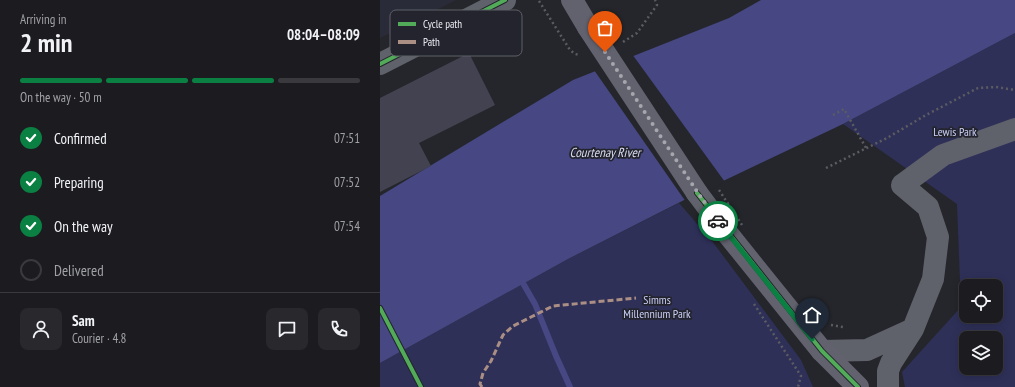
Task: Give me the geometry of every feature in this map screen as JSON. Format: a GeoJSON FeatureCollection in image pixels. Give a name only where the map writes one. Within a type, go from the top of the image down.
{"type":"FeatureCollection","features":[{"type":"Feature","properties":{"kind":"main road"},"geometry":{"type":"LineString","coordinates":[[572,0],[588,27],[698,193]]}},
{"type":"Feature","properties":{"kind":"main road"},"geometry":{"type":"LineString","coordinates":[[737,232],[822,351],[858,387]]}},
{"type":"Feature","properties":{"kind":"street"},"geometry":{"type":"LineString","coordinates":[[485,10],[505,0]]}},
{"type":"Feature","properties":{"kind":"street"},"geometry":{"type":"LineString","coordinates":[[380,64],[396,56]]}},
{"type":"Feature","properties":{"kind":"street"},"geometry":{"type":"LineString","coordinates":[[888,387],[888,371],[891,363],[913,328],[933,279],[938,237],[928,207],[902,185],[943,155],[1015,129]]}},
{"type":"Feature","properties":{"kind":"street"},"geometry":{"type":"LineString","coordinates":[[698,193],[737,232]]}},
{"type":"Feature","properties":{"kind":"street"},"geometry":{"type":"LineString","coordinates":[[822,351],[867,350],[913,328]]}},
{"type":"Feature","properties":{"kind":"path"},"geometry":{"type":"LineString","coordinates":[[826,168],[887,138],[926,115],[978,88],[996,86],[1015,90]]}},
{"type":"Feature","properties":{"kind":"path"},"geometry":{"type":"LineString","coordinates":[[834,115],[844,109],[866,148]]}},
{"type":"Feature","properties":{"kind":"path"},"geometry":{"type":"LineString","coordinates":[[830,325],[850,328]]}},
{"type":"Feature","properties":{"kind":"shaded area"},"geometry":{"type":"Polygon","coordinates":[[[380,0],[456,0],[436,10],[390,10],[390,33],[380,38],[380,0]]]}},
{"type":"Feature","properties":{"kind":"green space","name":"Lewis Park"},"geometry":{"type":"Polygon","coordinates":[[[1015,33],[1015,387],[905,387],[902,372],[959,309],[959,323],[1003,323],[1003,279],[960,279],[957,204],[843,124],[1015,33]]]}},
{"type":"Feature","properties":{"kind":"green space","name":"Simms Millennium Park"},"geometry":{"type":"Polygon","coordinates":[[[679,203],[712,241],[801,360],[813,387],[380,387],[380,363],[568,259],[679,203]]]}},
{"type":"Feature","properties":{"kind":"water","name":"Courtenay River"},"geometry":{"type":"Polygon","coordinates":[[[761,0],[1015,0],[1015,33],[843,124],[698,193],[568,259],[380,363],[380,196],[573,80],[729,18],[761,0]]]}},
{"type":"Feature","properties":{"kind":"pier"},"geometry":{"type":"Polygon","coordinates":[[[632,54],[725,182],[686,202],[594,70],[632,54]]]}},
{"type":"Feature","properties":{"kind":"building"},"geometry":{"type":"Polygon","coordinates":[[[463,56],[470,56],[495,105],[419,143],[431,166],[380,192],[380,98],[463,56]]]}},
{"type":"Feature","properties":{"kind":"waterway"},"geometry":{"type":"LineString","coordinates":[[520,278],[535,304],[570,387]]}},
{"type":"Feature","properties":{"kind":"marked path"},"geometry":{"type":"LineString","coordinates":[[482,387],[480,384],[483,373],[491,361],[503,335],[513,326],[553,306],[636,298]]}},
{"type":"Feature","properties":{"kind":"cycle path"},"geometry":{"type":"LineString","coordinates":[[485,10],[505,0]]}},
{"type":"Feature","properties":{"kind":"cycle path"},"geometry":{"type":"LineString","coordinates":[[380,64],[396,56]]}},
{"type":"Feature","properties":{"kind":"cycle path"},"geometry":{"type":"LineString","coordinates":[[697,193],[822,351],[858,387]]}},
{"type":"Feature","properties":{"kind":"cycle path"},"geometry":{"type":"LineString","coordinates":[[380,308],[421,387]]}},
{"type":"Feature","properties":{"kind":"way so far"},"geometry":{"type":"LineString","coordinates":[[605,52],[718,221]]}},
{"type":"Feature","properties":{"kind":"route"},"geometry":{"type":"LineString","coordinates":[[718,221],[812,339]]}}]}
